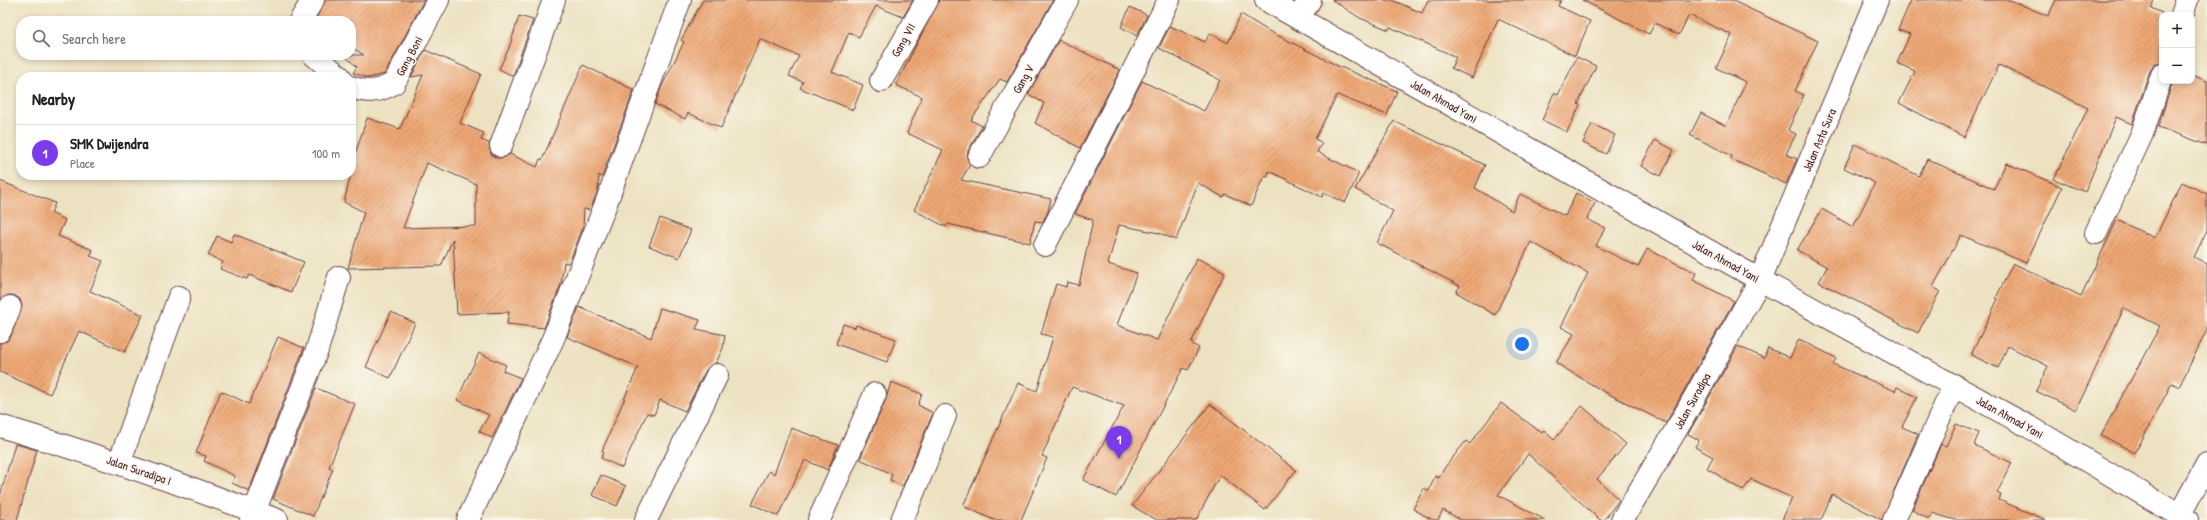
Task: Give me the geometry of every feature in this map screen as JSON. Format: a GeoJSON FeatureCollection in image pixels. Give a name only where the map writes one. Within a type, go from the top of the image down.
{"type":"FeatureCollection","features":[{"type":"Feature","properties":{"kind":"street"},"geometry":{"type":"LineString","coordinates":[[303,16],[313,0]]}},
{"type":"Feature","properties":{"kind":"street"},"geometry":{"type":"LineString","coordinates":[[501,146],[554,0]]}},
{"type":"Feature","properties":{"kind":"street"},"geometry":{"type":"LineString","coordinates":[[468,520],[553,339],[680,0]]}},
{"type":"Feature","properties":{"kind":"street","name":"Gang VII"},"geometry":{"type":"LineString","coordinates":[[881,81],[927,0]]}},
{"type":"Feature","properties":{"kind":"street","name":"Gang V"},"geometry":{"type":"LineString","coordinates":[[979,157],[1067,0]]}},
{"type":"Feature","properties":{"kind":"street"},"geometry":{"type":"LineString","coordinates":[[1045,245],[1169,0]]}},
{"type":"Feature","properties":{"kind":"street","name":"Jalan Ahmad Yani"},"geometry":{"type":"LineString","coordinates":[[1266,0],[1760,280],[1954,385],[2183,517]]}},
{"type":"Feature","properties":{"kind":"street"},"geometry":{"type":"LineString","coordinates":[[1298,18],[1310,0]]}},
{"type":"Feature","properties":{"kind":"street","name":"Jalan Asta Sura"},"geometry":{"type":"LineString","coordinates":[[1760,280],[1877,0]]}},
{"type":"Feature","properties":{"kind":"street"},"geometry":{"type":"LineString","coordinates":[[2183,12],[2188,0]]}},
{"type":"Feature","properties":{"kind":"street","name":"Gang Boni"},"geometry":{"type":"LineString","coordinates":[[356,88],[372,92],[383,90],[394,83],[436,5]]}},
{"type":"Feature","properties":{"kind":"street"},"geometry":{"type":"LineString","coordinates":[[320,60],[334,72]]}},
{"type":"Feature","properties":{"kind":"street"},"geometry":{"type":"LineString","coordinates":[[2096,233],[2142,134],[2159,84]]}},
{"type":"Feature","properties":{"kind":"street"},"geometry":{"type":"LineString","coordinates":[[253,516],[317,350],[339,277]]}},
{"type":"Feature","properties":{"kind":"street","name":"Jalan Suradipa"},"geometry":{"type":"LineString","coordinates":[[1622,520],[1683,418],[1760,280]]}},
{"type":"Feature","properties":{"kind":"street"},"geometry":{"type":"LineString","coordinates":[[119,462],[179,297]]}},
{"type":"Feature","properties":{"kind":"street"},"geometry":{"type":"LineString","coordinates":[[0,331],[10,307]]}},
{"type":"Feature","properties":{"kind":"street"},"geometry":{"type":"LineString","coordinates":[[646,520],[717,375]]}},
{"type":"Feature","properties":{"kind":"street"},"geometry":{"type":"LineString","coordinates":[[1894,520],[1954,385]]}},
{"type":"Feature","properties":{"kind":"street"},"geometry":{"type":"LineString","coordinates":[[819,520],[875,394]]}},
{"type":"Feature","properties":{"kind":"street"},"geometry":{"type":"LineString","coordinates":[[902,520],[945,416]]}},
{"type":"Feature","properties":{"kind":"street","name":"Jalan Suradipa I"},"geometry":{"type":"LineString","coordinates":[[0,426],[119,462],[253,516],[277,520]]}},
{"type":"Feature","properties":{"kind":"street"},"geometry":{"type":"LineString","coordinates":[[2183,517],[2207,464]]}},
{"type":"Feature","properties":{"kind":"building"},"geometry":{"type":"Polygon","coordinates":[[[325,0],[424,0],[385,74],[368,78],[354,72],[357,67],[349,60],[356,60],[356,55],[364,55],[356,50],[356,16],[317,16],[325,0]]]}},
{"type":"Feature","properties":{"kind":"building"},"geometry":{"type":"Polygon","coordinates":[[[703,0],[913,0],[903,17],[876,6],[859,37],[849,32],[832,72],[863,85],[853,110],[800,88],[803,82],[789,76],[799,56],[760,39],[721,128],[688,113],[685,119],[655,104],[661,88],[684,42],[681,40],[703,0]]]}},
{"type":"Feature","properties":{"kind":"building"},"geometry":{"type":"Polygon","coordinates":[[[939,0],[1053,0],[1007,82],[1000,79],[971,120],[982,126],[968,151],[967,158],[970,165],[961,180],[1051,199],[1043,222],[1035,221],[1030,243],[948,224],[946,227],[914,210],[943,150],[907,133],[922,97],[896,85],[939,0]]]}},
{"type":"Feature","properties":{"kind":"building"},"geometry":{"type":"Polygon","coordinates":[[[1332,0],[1392,0],[1422,13],[1428,0],[1561,0],[1558,6],[1590,21],[1575,56],[1498,19],[1472,78],[1451,68],[1456,57],[1390,27],[1389,30],[1360,18],[1332,0]]]}},
{"type":"Feature","properties":{"kind":"building"},"geometry":{"type":"Polygon","coordinates":[[[1582,0],[1731,0],[1818,41],[1795,91],[1804,95],[1788,130],[1796,134],[1786,154],[1797,159],[1786,184],[1731,159],[1732,156],[1690,135],[1701,113],[1726,126],[1746,82],[1716,68],[1732,35],[1689,15],[1679,35],[1655,23],[1649,34],[1582,0]]]}},
{"type":"Feature","properties":{"kind":"building"},"geometry":{"type":"Polygon","coordinates":[[[1911,0],[2010,0],[2048,16],[2056,0],[2154,0],[2151,8],[2160,12],[2159,64],[2154,65],[2150,71],[2132,124],[2116,117],[2085,192],[2054,179],[2088,108],[1999,65],[1964,137],[1899,103],[1915,71],[1897,63],[1910,34],[1898,30],[1911,0]]]}},
{"type":"Feature","properties":{"kind":"building"},"geometry":{"type":"Polygon","coordinates":[[[1130,7],[1147,15],[1137,36],[1121,27],[1130,7]]]}},
{"type":"Feature","properties":{"kind":"building"},"geometry":{"type":"Polygon","coordinates":[[[1241,14],[1267,30],[1338,66],[1397,91],[1387,115],[1337,95],[1315,139],[1322,143],[1317,152],[1359,173],[1345,203],[1324,193],[1322,197],[1269,171],[1267,177],[1264,176],[1251,206],[1225,194],[1223,197],[1198,183],[1176,240],[1159,233],[1119,225],[1108,264],[1137,273],[1117,325],[1157,340],[1197,258],[1225,272],[1191,343],[1199,348],[1188,370],[1183,368],[1116,497],[1083,480],[1124,406],[1072,387],[1042,456],[1047,458],[1021,520],[994,520],[963,506],[1018,383],[1037,391],[1053,337],[1041,334],[1056,284],[1066,287],[1067,282],[1079,285],[1093,220],[1075,214],[1142,81],[1204,111],[1220,80],[1159,48],[1170,26],[1205,42],[1210,33],[1228,43],[1241,14]]]}},
{"type":"Feature","properties":{"kind":"building"},"geometry":{"type":"Polygon","coordinates":[[[519,16],[533,20],[513,76],[499,69],[509,48],[519,16]]]}},
{"type":"Feature","properties":{"kind":"building"},"geometry":{"type":"Polygon","coordinates":[[[1059,40],[1120,70],[1080,148],[1035,123],[1044,103],[1028,94],[1059,40]]]}},
{"type":"Feature","properties":{"kind":"building"},"geometry":{"type":"Polygon","coordinates":[[[425,50],[481,74],[460,123],[484,133],[481,140],[489,143],[491,154],[496,158],[504,158],[510,154],[537,167],[540,159],[542,160],[583,65],[634,90],[602,177],[599,175],[598,190],[590,210],[584,209],[583,228],[569,263],[564,262],[561,284],[544,328],[507,324],[509,312],[457,314],[453,239],[441,266],[348,268],[364,212],[344,202],[350,180],[356,180],[356,151],[367,118],[400,129],[423,75],[411,77],[425,50]],[[427,163],[403,228],[476,226],[476,184],[427,163]]]}},
{"type":"Feature","properties":{"kind":"building"},"geometry":{"type":"Polygon","coordinates":[[[1577,57],[1596,66],[1567,132],[1542,120],[1554,93],[1558,95],[1577,57]]]}},
{"type":"Feature","properties":{"kind":"building"},"geometry":{"type":"Polygon","coordinates":[[[2195,76],[2207,81],[2207,145],[2158,127],[2172,84],[2195,84],[2195,76]]]}},
{"type":"Feature","properties":{"kind":"building"},"geometry":{"type":"Polygon","coordinates":[[[1394,121],[1485,165],[1475,188],[1512,211],[1520,194],[1565,216],[1576,193],[1595,203],[1587,219],[1605,228],[1596,246],[1638,267],[1647,249],[1696,273],[1693,280],[1734,301],[1666,423],[1601,390],[1556,363],[1574,334],[1561,327],[1588,273],[1531,242],[1495,315],[1456,292],[1460,286],[1377,243],[1393,211],[1355,189],[1394,121]]]}},
{"type":"Feature","properties":{"kind":"building"},"geometry":{"type":"Polygon","coordinates":[[[1592,124],[1615,135],[1606,154],[1583,143],[1592,124]]]}},
{"type":"Feature","properties":{"kind":"building"},"geometry":{"type":"Polygon","coordinates":[[[1655,140],[1674,150],[1661,176],[1641,166],[1655,140]]]}},
{"type":"Feature","properties":{"kind":"building"},"geometry":{"type":"Polygon","coordinates":[[[1855,144],[1919,176],[1927,159],[1994,189],[2006,163],[2062,187],[2026,263],[1961,235],[1933,287],[1940,291],[1918,333],[1819,282],[1827,267],[1797,250],[1822,209],[1853,227],[1875,183],[1844,168],[1855,144]]]}},
{"type":"Feature","properties":{"kind":"building"},"geometry":{"type":"Polygon","coordinates":[[[0,181],[55,203],[51,213],[65,220],[58,236],[93,250],[90,256],[103,261],[90,291],[143,315],[125,352],[79,331],[50,394],[0,372],[0,343],[7,341],[11,336],[22,306],[20,299],[14,295],[8,295],[0,300],[0,181]]]}},
{"type":"Feature","properties":{"kind":"building"},"geometry":{"type":"Polygon","coordinates":[[[2182,182],[2207,194],[2207,230],[2194,257],[2207,264],[2207,330],[2179,387],[2172,383],[2135,453],[2101,435],[2160,326],[2124,308],[2076,410],[2036,391],[2048,366],[2008,346],[1998,368],[1971,355],[1998,299],[1996,298],[2013,263],[2081,296],[2117,220],[2155,238],[2182,182]]]}},
{"type":"Feature","properties":{"kind":"building"},"geometry":{"type":"Polygon","coordinates":[[[660,218],[691,230],[679,258],[649,246],[660,218]]]}},
{"type":"Feature","properties":{"kind":"building"},"geometry":{"type":"Polygon","coordinates":[[[234,234],[304,262],[291,292],[249,275],[247,279],[220,269],[223,262],[208,255],[217,236],[231,242],[234,234]]]}},
{"type":"Feature","properties":{"kind":"building"},"geometry":{"type":"Polygon","coordinates":[[[579,307],[651,338],[660,308],[700,320],[696,329],[725,335],[723,348],[716,363],[706,370],[685,411],[660,400],[654,415],[647,413],[622,468],[601,458],[604,452],[602,451],[638,367],[567,337],[579,307]]]}},
{"type":"Feature","properties":{"kind":"building"},"geometry":{"type":"Polygon","coordinates":[[[391,312],[415,323],[390,378],[366,367],[391,312]]]}},
{"type":"Feature","properties":{"kind":"building"},"geometry":{"type":"Polygon","coordinates":[[[843,324],[855,328],[856,325],[896,339],[887,362],[836,344],[843,324]]]}},
{"type":"Feature","properties":{"kind":"building"},"geometry":{"type":"Polygon","coordinates":[[[278,337],[304,348],[249,491],[232,483],[235,476],[204,461],[206,456],[196,453],[221,391],[249,404],[278,337]]]}},
{"type":"Feature","properties":{"kind":"building"},"geometry":{"type":"Polygon","coordinates":[[[1799,339],[1836,358],[1833,364],[1895,391],[1897,387],[1917,397],[1902,427],[1918,434],[1882,520],[1832,494],[1821,520],[1782,520],[1792,498],[1751,479],[1743,491],[1707,468],[1713,457],[1695,447],[1699,440],[1688,434],[1738,346],[1764,358],[1768,348],[1790,358],[1799,339]]]}},
{"type":"Feature","properties":{"kind":"building"},"geometry":{"type":"Polygon","coordinates":[[[479,353],[506,365],[503,371],[521,378],[492,438],[479,431],[489,415],[457,400],[479,353]]]}},
{"type":"Feature","properties":{"kind":"building"},"geometry":{"type":"Polygon","coordinates":[[[891,382],[922,394],[918,405],[933,413],[903,486],[890,480],[892,474],[860,459],[886,399],[891,382]]]}},
{"type":"Feature","properties":{"kind":"building"},"geometry":{"type":"Polygon","coordinates":[[[316,388],[355,404],[329,467],[333,469],[313,516],[273,499],[316,388]]]}},
{"type":"Feature","properties":{"kind":"building"},"geometry":{"type":"Polygon","coordinates":[[[1501,403],[1542,433],[1544,430],[1554,440],[1582,406],[1626,444],[1597,479],[1619,500],[1604,520],[1600,520],[1528,454],[1498,495],[1545,520],[1461,520],[1443,510],[1438,520],[1433,520],[1413,509],[1424,488],[1429,491],[1435,476],[1439,478],[1445,467],[1466,441],[1470,444],[1501,403]]]}},
{"type":"Feature","properties":{"kind":"building"},"geometry":{"type":"Polygon","coordinates":[[[1210,404],[1296,470],[1265,510],[1220,475],[1196,520],[1157,520],[1132,506],[1210,404]]]}},
{"type":"Feature","properties":{"kind":"building"},"geometry":{"type":"Polygon","coordinates":[[[1956,424],[1979,433],[1974,445],[2012,463],[1997,493],[2001,495],[1999,500],[2046,520],[1955,520],[1932,513],[1929,519],[1912,510],[1941,444],[1946,446],[1956,424]]]}},
{"type":"Feature","properties":{"kind":"building"},"geometry":{"type":"Polygon","coordinates":[[[791,428],[838,445],[828,470],[805,460],[778,516],[752,504],[769,471],[774,474],[791,428]]]}},
{"type":"Feature","properties":{"kind":"building"},"geometry":{"type":"Polygon","coordinates":[[[15,444],[37,450],[17,520],[0,520],[0,496],[15,444]]]}},
{"type":"Feature","properties":{"kind":"building"},"geometry":{"type":"Polygon","coordinates":[[[601,475],[626,486],[617,506],[592,495],[601,475]]]}},
{"type":"Feature","properties":{"kind":"place","name":"SMK Dwijendra"},"geometry":{"type":"Point","coordinates":[1119,459]}}]}
